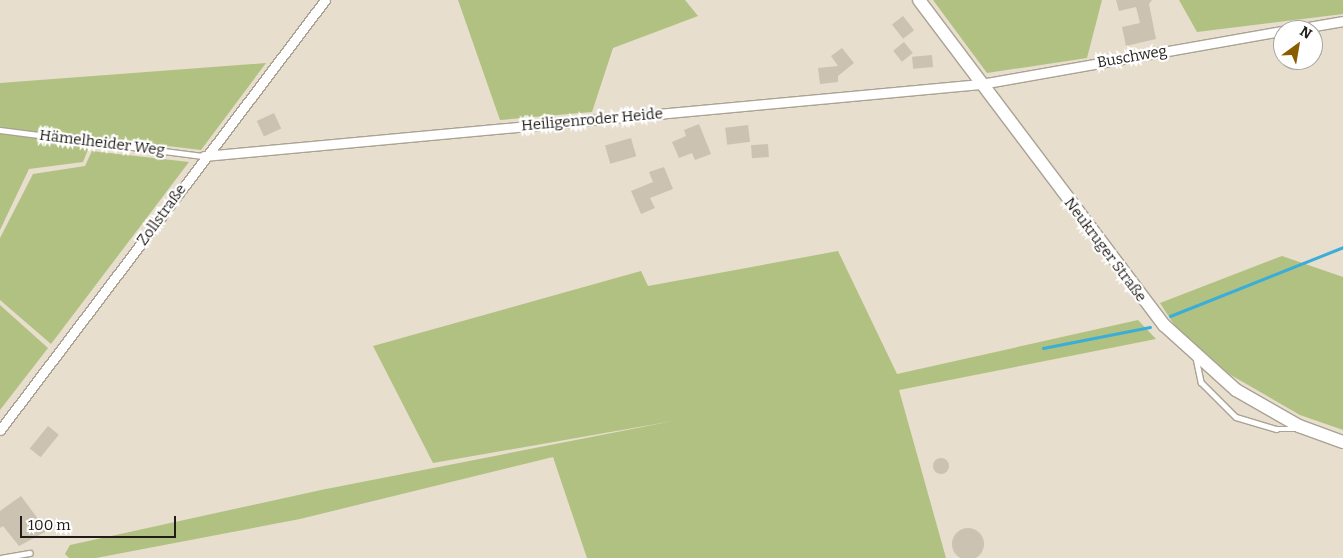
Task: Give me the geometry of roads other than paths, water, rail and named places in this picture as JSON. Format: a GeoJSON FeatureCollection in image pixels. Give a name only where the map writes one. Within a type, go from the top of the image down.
{"type":"FeatureCollection","features":[{"type":"Feature","properties":{"kind":"street","name":"Zollstraße"},"geometry":{"type":"LineString","coordinates":[[0,430],[204,156],[325,0]]}},
{"type":"Feature","properties":{"kind":"street","name":"Neukruger Straße"},"geometry":{"type":"LineString","coordinates":[[919,0],[1140,297],[1196,357],[1236,390],[1306,428],[1343,442]]}},
{"type":"Feature","properties":{"kind":"street"},"geometry":{"type":"LineString","coordinates":[[1323,24],[1343,21]]}},
{"type":"Feature","properties":{"kind":"street","name":"Buschweg"},"geometry":{"type":"LineString","coordinates":[[981,84],[1273,33]]}},
{"type":"Feature","properties":{"kind":"street","name":"Heiligenroder Heide"},"geometry":{"type":"LineString","coordinates":[[204,156],[981,84]]}},
{"type":"Feature","properties":{"kind":"lane","name":"Hämelheider Weg"},"geometry":{"type":"LineString","coordinates":[[0,130],[204,156]]}},
{"type":"Feature","properties":{"kind":"lane"},"geometry":{"type":"LineString","coordinates":[[1196,357],[1201,382],[1236,417],[1283,430],[1306,428]]}},
{"type":"Feature","properties":{"kind":"lane"},"geometry":{"type":"LineString","coordinates":[[1,558],[30,553]]}},
{"type":"Feature","properties":{"kind":"waterway"},"geometry":{"type":"LineString","coordinates":[[1170,316],[1343,247]]}},
{"type":"Feature","properties":{"kind":"waterway"},"geometry":{"type":"LineString","coordinates":[[1043,348],[1150,327]]}}]}
